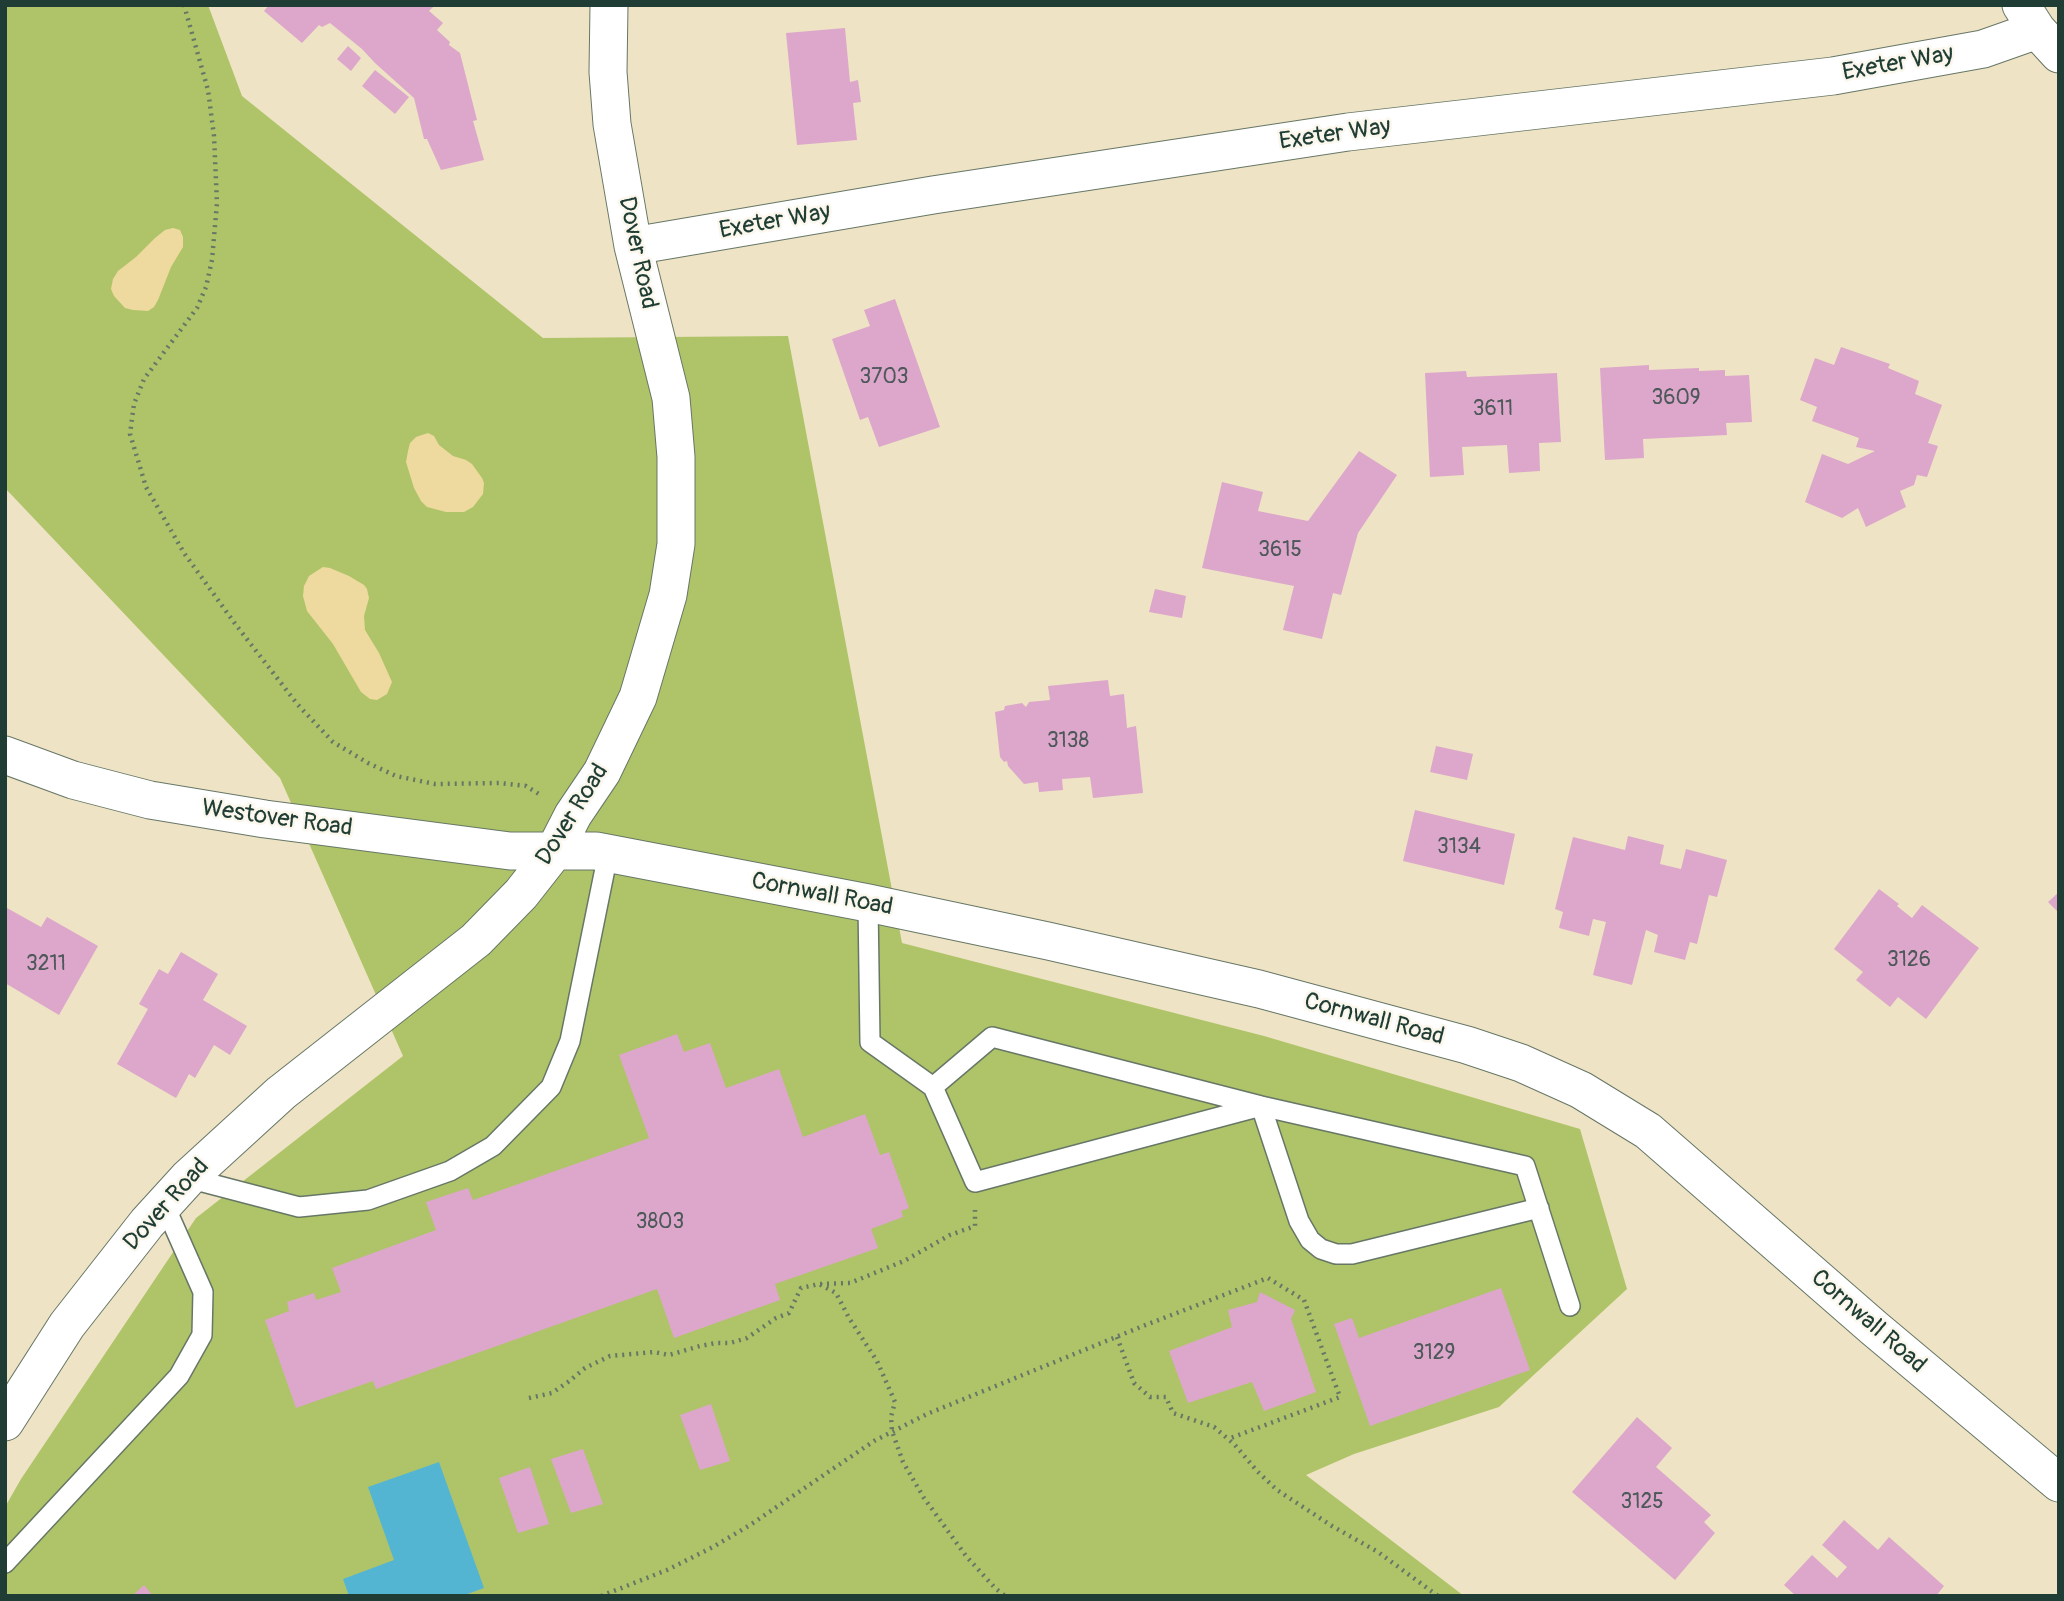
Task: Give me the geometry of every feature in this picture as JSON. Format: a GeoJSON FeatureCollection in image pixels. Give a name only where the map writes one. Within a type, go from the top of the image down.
{"type":"FeatureCollection","features":[{"type":"Feature","properties":{"kind":"street","name":"Dover Road"},"geometry":{"type":"LineString","coordinates":[[5,1422],[67,1325],[146,1223],[176,1191],[281,1093],[476,940],[521,894],[555,852],[573,816],[602,772],[638,698],[668,595],[676,544],[676,457],[671,398],[634,246],[612,124],[608,72],[609,5]]}},
{"type":"Feature","properties":{"kind":"street","name":"Exeter Way"},"geometry":{"type":"LineString","coordinates":[[634,246],[933,195],[1348,132],[1833,76],[1983,49],[2039,30]]}},
{"type":"Feature","properties":{"kind":"street","name":"Westover Road"},"geometry":{"type":"LineString","coordinates":[[5,755],[73,780],[162,802],[265,819],[510,851],[555,852]]}},
{"type":"Feature","properties":{"kind":"street","name":"Cornwall Road"},"geometry":{"type":"LineString","coordinates":[[555,852],[596,851],[868,903],[1048,941],[1259,989],[1467,1045],[1521,1063],[1581,1090],[1648,1131],[1874,1328],[2059,1483]]}},
{"type":"Feature","properties":{"kind":"lane"},"geometry":{"type":"LineString","coordinates":[[5,1563],[179,1377],[202,1335],[203,1292],[176,1191],[299,1207],[368,1200],[450,1171],[493,1146],[551,1087],[570,1041],[608,854]]}},
{"type":"Feature","properties":{"kind":"lane"},"geometry":{"type":"LineString","coordinates":[[868,903],[870,1042],[933,1087],[975,1182],[1261,1106]]}},
{"type":"Feature","properties":{"kind":"lane"},"geometry":{"type":"LineString","coordinates":[[933,1087],[992,1037],[1261,1106],[1525,1166],[1570,1306]]}},
{"type":"Feature","properties":{"kind":"lane"},"geometry":{"type":"LineString","coordinates":[[1261,1106],[1298,1221],[1310,1240],[1321,1249],[1336,1254],[1352,1254],[1539,1208]]}},
{"type":"Feature","properties":{"kind":"path"},"geometry":{"type":"LineString","coordinates":[[184,5],[208,90],[214,136],[217,203],[212,260],[206,287],[197,308],[144,379],[134,404],[130,434],[146,487],[184,553],[221,604],[298,705],[333,743],[396,775],[435,784],[499,783],[526,786],[573,816]]}},
{"type":"Feature","properties":{"kind":"path"},"geometry":{"type":"LineString","coordinates":[[528,1398],[552,1393],[585,1368],[610,1356],[654,1352],[669,1355],[700,1346],[747,1338],[776,1318],[789,1313],[802,1287],[850,1283],[878,1273],[950,1235],[975,1226],[975,1182]]}},
{"type":"Feature","properties":{"kind":"path"},"geometry":{"type":"LineString","coordinates":[[601,1596],[667,1570],[713,1547],[750,1525],[865,1446],[927,1414],[1268,1278],[1304,1300],[1340,1397],[1228,1439]]}},
{"type":"Feature","properties":{"kind":"path"},"geometry":{"type":"LineString","coordinates":[[819,1284],[836,1293],[877,1361],[895,1402],[891,1418],[892,1431],[903,1462],[924,1498],[966,1556],[1005,1596]]}},
{"type":"Feature","properties":{"kind":"path"},"geometry":{"type":"LineString","coordinates":[[1117,1337],[1134,1383],[1150,1397],[1166,1397],[1173,1413],[1214,1427],[1277,1490],[1378,1552],[1438,1596]]}},
{"type":"Feature","properties":{"kind":"green space"},"geometry":{"type":"Polygon","coordinates":[[[5,5],[208,5],[242,96],[543,338],[788,336],[902,943],[1264,1036],[1580,1129],[1627,1289],[1499,1407],[1354,1454],[1306,1475],[1464,1596],[5,1596],[5,1507],[196,1218],[403,1056],[280,778],[5,488],[5,5]]]}},
{"type":"Feature","properties":{"kind":"sand"},"geometry":{"type":"Polygon","coordinates":[[[165,230],[180,230],[183,247],[171,267],[154,307],[148,311],[125,308],[111,289],[113,279],[118,271],[155,238],[165,230]]]}},
{"type":"Feature","properties":{"kind":"sand"},"geometry":{"type":"Polygon","coordinates":[[[428,433],[453,456],[472,464],[482,478],[483,494],[473,507],[464,512],[446,512],[427,507],[414,488],[406,462],[410,443],[416,437],[428,433]]]}},
{"type":"Feature","properties":{"kind":"sand"},"geometry":{"type":"Polygon","coordinates":[[[323,567],[349,576],[367,589],[369,598],[364,616],[365,630],[392,682],[387,694],[377,700],[370,699],[361,692],[333,644],[307,611],[303,596],[304,586],[309,576],[323,567]]]}},
{"type":"Feature","properties":{"kind":"water"},"geometry":{"type":"Polygon","coordinates":[[[439,1462],[484,1588],[462,1596],[349,1596],[343,1579],[394,1560],[368,1487],[439,1462]]]}},
{"type":"Feature","properties":{"kind":"building"},"geometry":{"type":"Polygon","coordinates":[[[269,5],[431,5],[433,7],[429,11],[443,23],[437,30],[450,42],[449,45],[460,53],[477,120],[473,121],[484,160],[441,170],[427,139],[424,139],[414,98],[330,23],[322,27],[319,25],[302,43],[264,11],[269,5]]]}},
{"type":"Feature","properties":{"kind":"building"},"geometry":{"type":"Polygon","coordinates":[[[845,28],[850,82],[858,80],[861,102],[853,103],[857,140],[797,145],[786,33],[845,28]]]}},
{"type":"Feature","properties":{"kind":"building"},"geometry":{"type":"Polygon","coordinates":[[[348,46],[361,58],[351,71],[337,59],[348,46]]]}},
{"type":"Feature","properties":{"kind":"building"},"geometry":{"type":"Polygon","coordinates":[[[375,70],[409,97],[395,114],[362,86],[375,70]]]}},
{"type":"Feature","properties":{"kind":"building"},"geometry":{"type":"Polygon","coordinates":[[[895,299],[940,427],[879,447],[868,417],[860,420],[832,339],[870,326],[864,310],[895,299]]]}},
{"type":"Feature","properties":{"kind":"building"},"geometry":{"type":"Polygon","coordinates":[[[1841,347],[1890,364],[1888,368],[1919,381],[1915,394],[1942,405],[1928,443],[1938,446],[1927,477],[1917,475],[1914,485],[1900,491],[1906,507],[1866,527],[1858,508],[1842,518],[1805,502],[1822,454],[1848,464],[1875,451],[1856,447],[1859,438],[1812,421],[1817,407],[1800,400],[1815,358],[1834,365],[1841,347]]]}},
{"type":"Feature","properties":{"kind":"building"},"geometry":{"type":"Polygon","coordinates":[[[1649,365],[1649,370],[1699,368],[1699,371],[1725,370],[1725,376],[1749,375],[1752,422],[1726,423],[1727,435],[1643,439],[1644,458],[1605,460],[1600,368],[1649,365]]]}},
{"type":"Feature","properties":{"kind":"building"},"geometry":{"type":"Polygon","coordinates":[[[1466,371],[1467,377],[1557,373],[1561,442],[1539,443],[1540,471],[1509,473],[1507,445],[1462,447],[1464,475],[1430,477],[1425,373],[1466,371]]]}},
{"type":"Feature","properties":{"kind":"building"},"geometry":{"type":"Polygon","coordinates":[[[1359,451],[1397,475],[1358,533],[1341,595],[1333,593],[1322,639],[1283,630],[1294,586],[1202,568],[1222,482],[1263,492],[1258,511],[1308,521],[1359,451]]]}},
{"type":"Feature","properties":{"kind":"building"},"geometry":{"type":"Polygon","coordinates":[[[1155,589],[1186,596],[1182,618],[1149,612],[1155,589]]]}},
{"type":"Feature","properties":{"kind":"building"},"geometry":{"type":"Polygon","coordinates":[[[1108,680],[1110,696],[1124,694],[1127,728],[1136,726],[1143,793],[1093,798],[1090,777],[1062,779],[1063,790],[1039,792],[1038,782],[1024,784],[1008,766],[1007,761],[1004,762],[1000,757],[995,712],[1004,710],[1005,706],[1022,703],[1026,707],[1029,702],[1050,700],[1048,686],[1108,680]]]}},
{"type":"Feature","properties":{"kind":"building"},"geometry":{"type":"Polygon","coordinates":[[[1436,746],[1473,754],[1467,780],[1430,772],[1436,746]]]}},
{"type":"Feature","properties":{"kind":"building"},"geometry":{"type":"Polygon","coordinates":[[[1415,810],[1515,834],[1504,885],[1403,861],[1415,810]]]}},
{"type":"Feature","properties":{"kind":"building"},"geometry":{"type":"Polygon","coordinates":[[[1628,836],[1664,845],[1660,864],[1681,869],[1686,849],[1727,860],[1717,897],[1709,895],[1697,944],[1690,942],[1685,960],[1654,952],[1658,935],[1646,930],[1632,985],[1593,975],[1606,922],[1593,919],[1589,936],[1559,928],[1563,912],[1555,909],[1573,837],[1625,850],[1628,836]]]}},
{"type":"Feature","properties":{"kind":"building"},"geometry":{"type":"Polygon","coordinates":[[[1879,889],[1912,918],[1922,905],[1979,948],[1926,1019],[1898,997],[1890,1007],[1856,980],[1863,972],[1834,949],[1879,889]]]}},
{"type":"Feature","properties":{"kind":"building"},"geometry":{"type":"Polygon","coordinates":[[[2059,892],[2059,913],[2048,902],[2059,892]]]}},
{"type":"Feature","properties":{"kind":"building"},"geometry":{"type":"Polygon","coordinates":[[[7,908],[41,927],[47,917],[98,946],[59,1015],[5,983],[7,908]]]}},
{"type":"Feature","properties":{"kind":"building"},"geometry":{"type":"Polygon","coordinates":[[[181,952],[218,974],[203,1000],[247,1026],[230,1055],[214,1045],[195,1078],[189,1074],[176,1098],[117,1064],[148,1009],[139,1004],[159,969],[168,974],[181,952]]]}},
{"type":"Feature","properties":{"kind":"building"},"geometry":{"type":"Polygon","coordinates":[[[677,1034],[684,1052],[710,1043],[726,1088],[779,1069],[803,1137],[865,1114],[880,1155],[889,1152],[909,1208],[901,1211],[903,1217],[871,1229],[878,1248],[775,1284],[780,1300],[674,1338],[657,1289],[376,1389],[373,1381],[296,1408],[265,1320],[289,1311],[287,1302],[314,1293],[316,1300],[341,1292],[332,1268],[436,1230],[426,1202],[468,1188],[473,1200],[649,1138],[619,1055],[677,1034]]]}},
{"type":"Feature","properties":{"kind":"building"},"geometry":{"type":"Polygon","coordinates":[[[1501,1288],[1530,1370],[1370,1426],[1334,1324],[1352,1318],[1359,1338],[1501,1288]]]}},
{"type":"Feature","properties":{"kind":"building"},"geometry":{"type":"Polygon","coordinates":[[[1260,1292],[1295,1310],[1291,1319],[1316,1392],[1264,1411],[1252,1382],[1188,1403],[1169,1351],[1232,1327],[1228,1310],[1257,1302],[1260,1292]]]}},
{"type":"Feature","properties":{"kind":"building"},"geometry":{"type":"Polygon","coordinates":[[[711,1404],[730,1461],[700,1470],[680,1415],[711,1404]]]}},
{"type":"Feature","properties":{"kind":"building"},"geometry":{"type":"Polygon","coordinates":[[[1637,1417],[1672,1448],[1656,1467],[1711,1515],[1704,1522],[1715,1533],[1675,1580],[1572,1492],[1637,1417]]]}},
{"type":"Feature","properties":{"kind":"building"},"geometry":{"type":"Polygon","coordinates":[[[583,1449],[603,1504],[571,1513],[551,1459],[583,1449]]]}},
{"type":"Feature","properties":{"kind":"building"},"geometry":{"type":"Polygon","coordinates":[[[530,1467],[549,1524],[518,1533],[499,1478],[530,1467]]]}},
{"type":"Feature","properties":{"kind":"building"},"geometry":{"type":"Polygon","coordinates":[[[1844,1520],[1878,1550],[1889,1537],[1944,1586],[1936,1596],[1796,1596],[1784,1585],[1812,1555],[1837,1578],[1847,1567],[1822,1545],[1844,1520]]]}},
{"type":"Feature","properties":{"kind":"building"},"geometry":{"type":"Polygon","coordinates":[[[144,1585],[153,1596],[132,1596],[144,1585]]]}}]}
